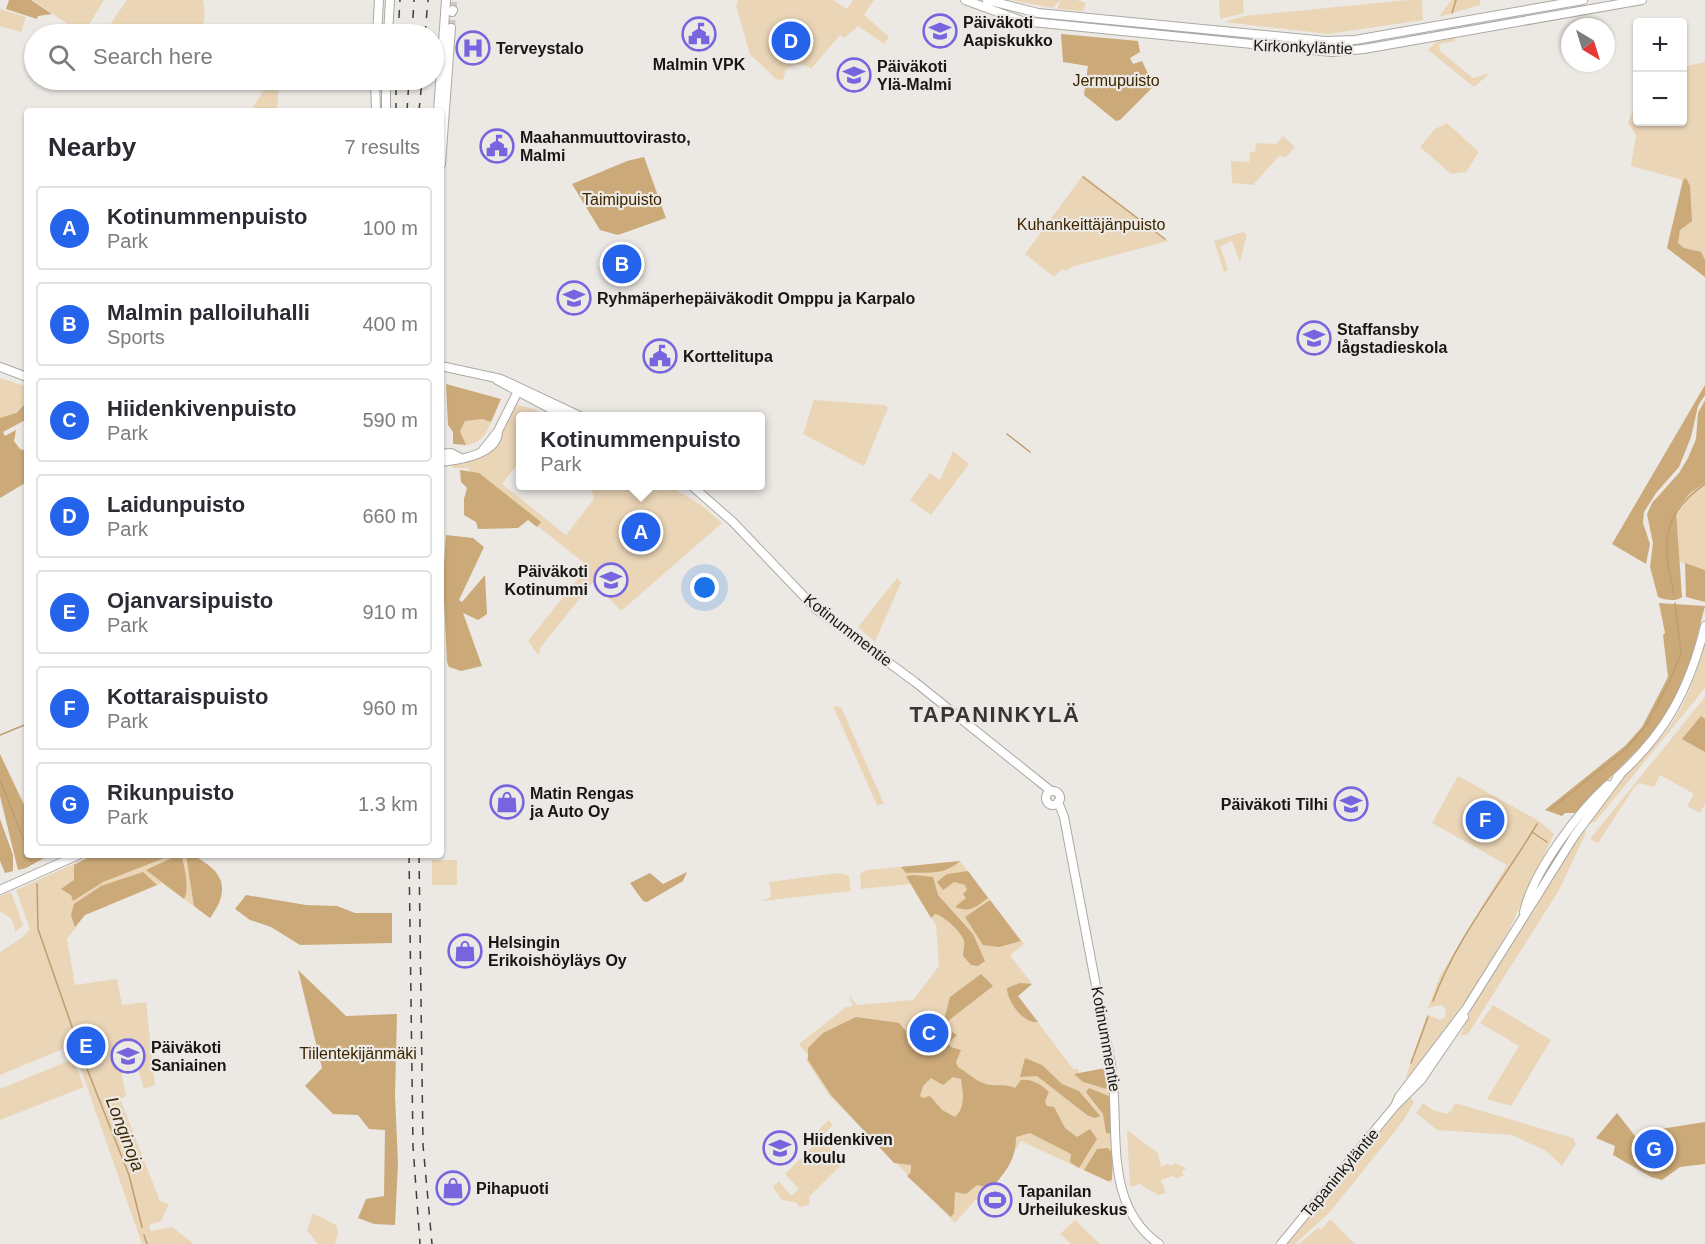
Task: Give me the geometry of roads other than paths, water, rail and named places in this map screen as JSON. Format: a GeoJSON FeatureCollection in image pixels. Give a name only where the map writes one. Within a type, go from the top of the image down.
{"type":"FeatureCollection","features":[{"type":"Feature","properties":{"kind":"main road"},"geometry":{"type":"LineString","coordinates":[[378,24],[379,0]]}},
{"type":"Feature","properties":{"kind":"main road"},"geometry":{"type":"LineString","coordinates":[[389,24],[390,0]]}},
{"type":"Feature","properties":{"kind":"main road"},"geometry":{"type":"LineString","coordinates":[[444,28],[446,0]]}},
{"type":"Feature","properties":{"kind":"main road","name":"Kirkonkyläntie"},"geometry":{"type":"LineString","coordinates":[[965,0],[1004,15],[1032,22],[1332,52],[1364,49],[1642,0]]}},
{"type":"Feature","properties":{"kind":"main road","name":"Kirkonkyläntie"},"geometry":{"type":"LineString","coordinates":[[987,0],[1045,14],[1326,41],[1355,40],[1583,0]]}},
{"type":"Feature","properties":{"kind":"main road"},"geometry":{"type":"LineString","coordinates":[[444,123],[451,28]]}},
{"type":"Feature","properties":{"kind":"main road"},"geometry":{"type":"LineString","coordinates":[[375,90],[376,108]]}},
{"type":"Feature","properties":{"kind":"main road"},"geometry":{"type":"LineString","coordinates":[[386,90],[386,108]]}},
{"type":"Feature","properties":{"kind":"main road"},"geometry":{"type":"LineString","coordinates":[[438,108],[440,90]]}},
{"type":"Feature","properties":{"kind":"main road"},"geometry":{"type":"LineString","coordinates":[[0,367],[24,376]]}},
{"type":"Feature","properties":{"kind":"main road"},"geometry":{"type":"LineString","coordinates":[[444,367],[499,380],[555,412]]}},
{"type":"Feature","properties":{"kind":"main road"},"geometry":{"type":"LineString","coordinates":[[444,461],[483,450],[495,443],[516,390]]}},
{"type":"Feature","properties":{"kind":"main road"},"geometry":{"type":"LineString","coordinates":[[516,390],[568,412]]}},
{"type":"Feature","properties":{"kind":"main road"},"geometry":{"type":"LineString","coordinates":[[444,454],[451,453],[459,457]]}},
{"type":"Feature","properties":{"kind":"main road","name":"Kotinummentie"},"geometry":{"type":"LineString","coordinates":[[693,490],[703,495]]}},
{"type":"Feature","properties":{"kind":"main road","name":"Kotinummentie"},"geometry":{"type":"LineString","coordinates":[[697,490],[738,527],[816,609],[915,682],[1032,777],[1049,793],[1047,802],[1056,803],[1065,823],[1115,1088],[1121,1190],[1134,1221],[1159,1244]]}},
{"type":"Feature","properties":{"kind":"main road","name":"Tapaninkyläntie"},"geometry":{"type":"LineString","coordinates":[[1283,1243],[1395,1106],[1399,1096],[1466,1010],[1524,914],[1526,903],[1547,863],[1568,831],[1588,805],[1620,775],[1671,717],[1691,675],[1705,626]]}},
{"type":"Feature","properties":{"kind":"main road"},"geometry":{"type":"LineString","coordinates":[[0,890],[71,858]]}},
{"type":"Feature","properties":{"kind":"waterway"},"geometry":{"type":"LineString","coordinates":[[1452,13],[1456,0]]}},
{"type":"Feature","properties":{"kind":"waterway"},"geometry":{"type":"LineString","coordinates":[[1083,177],[1165,239]]}},
{"type":"Feature","properties":{"kind":"waterway"},"geometry":{"type":"LineString","coordinates":[[1007,434],[1030,452]]}},
{"type":"Feature","properties":{"kind":"waterway"},"geometry":{"type":"LineString","coordinates":[[1674,594],[1668,561],[1668,533],[1679,508],[1705,484]]}},
{"type":"Feature","properties":{"kind":"waterway"},"geometry":{"type":"LineString","coordinates":[[1551,809],[1626,749],[1647,724],[1669,683],[1681,653],[1675,603]]}},
{"type":"Feature","properties":{"kind":"waterway"},"geometry":{"type":"LineString","coordinates":[[0,735],[24,725]]}},
{"type":"Feature","properties":{"kind":"waterway","name":"Longinoja"},"geometry":{"type":"LineString","coordinates":[[0,780],[24,840]]}},
{"type":"Feature","properties":{"kind":"waterway"},"geometry":{"type":"LineString","coordinates":[[1433,1001],[1454,954],[1537,824]]}},
{"type":"Feature","properties":{"kind":"waterway"},"geometry":{"type":"LineString","coordinates":[[1532,832],[1547,842]]}},
{"type":"Feature","properties":{"kind":"waterway","name":"Longinoja"},"geometry":{"type":"LineString","coordinates":[[30,858],[32,863]]}},
{"type":"Feature","properties":{"kind":"waterway","name":"Longinoja"},"geometry":{"type":"LineString","coordinates":[[37,884],[38,929],[79,1047]]}},
{"type":"Feature","properties":{"kind":"waterway"},"geometry":{"type":"LineString","coordinates":[[1411,1063],[1428,1017]]}},
{"type":"Feature","properties":{"kind":"waterway","name":"Longinoja"},"geometry":{"type":"LineString","coordinates":[[80,1051],[129,1175],[142,1227]]}},
{"type":"Feature","properties":{"kind":"waterway","name":"Longinoja"},"geometry":{"type":"LineString","coordinates":[[144,1235],[147,1244]]}},
{"type":"Feature","properties":{"kind":"tunnel"},"geometry":{"type":"LineString","coordinates":[[453,0],[453,10]]}},
{"type":"Feature","properties":{"kind":"tunnel"},"geometry":{"type":"LineString","coordinates":[[451,28],[452,12]]}},
{"type":"Feature","properties":{"kind":"railway"},"geometry":{"type":"LineString","coordinates":[[399,24],[400,0]]}},
{"type":"Feature","properties":{"kind":"railway"},"geometry":{"type":"LineString","coordinates":[[413,24],[414,0]]}},
{"type":"Feature","properties":{"kind":"railway"},"geometry":{"type":"LineString","coordinates":[[426,24],[428,0]]}},
{"type":"Feature","properties":{"kind":"railway"},"geometry":{"type":"LineString","coordinates":[[396,90],[396,108]]}},
{"type":"Feature","properties":{"kind":"railway"},"geometry":{"type":"LineString","coordinates":[[407,108],[408,90]]}},
{"type":"Feature","properties":{"kind":"railway"},"geometry":{"type":"LineString","coordinates":[[419,108],[421,90]]}},
{"type":"Feature","properties":{"kind":"railway"},"geometry":{"type":"LineString","coordinates":[[409,858],[413,1146],[420,1244]]}},
{"type":"Feature","properties":{"kind":"railway"},"geometry":{"type":"LineString","coordinates":[[419,858],[423,1145],[432,1244]]}},
{"type":"Feature","properties":{"kind":"place","name":"Päiväkoti Aapiskukko"},"geometry":{"type":"Point","coordinates":[940,31]}},
{"type":"Feature","properties":{"kind":"place","name":"Malmin VPK"},"geometry":{"type":"Point","coordinates":[699,34]}},
{"type":"Feature","properties":{"kind":"place","name":"Laidunpuisto"},"geometry":{"type":"Point","coordinates":[791,41]}},
{"type":"Feature","properties":{"kind":"place","name":"Terveystalo"},"geometry":{"type":"Point","coordinates":[473,48]}},
{"type":"Feature","properties":{"kind":"place","name":"Päiväkoti Ylä-Malmi"},"geometry":{"type":"Point","coordinates":[854,75]}},
{"type":"Feature","properties":{"kind":"place","name":"Maahanmuuttovirasto, Malmi"},"geometry":{"type":"Point","coordinates":[497,146]}},
{"type":"Feature","properties":{"kind":"place","name":"Malmin palloiluhalli"},"geometry":{"type":"Point","coordinates":[622,264]}},
{"type":"Feature","properties":{"kind":"place","name":"Ryhmäperhepäiväkodit Omppu ja Karpalo"},"geometry":{"type":"Point","coordinates":[574,298]}},
{"type":"Feature","properties":{"kind":"place","name":"Staffansby lågstadieskola"},"geometry":{"type":"Point","coordinates":[1314,338]}},
{"type":"Feature","properties":{"kind":"place","name":"Korttelitupa"},"geometry":{"type":"Point","coordinates":[660,356]}},
{"type":"Feature","properties":{"kind":"place","name":"Kotinummenpuisto"},"geometry":{"type":"Point","coordinates":[641,532]}},
{"type":"Feature","properties":{"kind":"place","name":"Päiväkoti Kotinummi"},"geometry":{"type":"Point","coordinates":[611,580]}},
{"type":"Feature","properties":{"kind":"place","name":"Matin Rengas ja Auto Oy"},"geometry":{"type":"Point","coordinates":[507,802]}},
{"type":"Feature","properties":{"kind":"place","name":"Päiväkoti Tilhi"},"geometry":{"type":"Point","coordinates":[1351,804]}},
{"type":"Feature","properties":{"kind":"place","name":"Kottaraispuisto"},"geometry":{"type":"Point","coordinates":[1485,820]}},
{"type":"Feature","properties":{"kind":"place","name":"Helsingin Erikoishöyläys Oy"},"geometry":{"type":"Point","coordinates":[465,951]}},
{"type":"Feature","properties":{"kind":"place","name":"Hiidenkivenpuisto"},"geometry":{"type":"Point","coordinates":[929,1033]}},
{"type":"Feature","properties":{"kind":"place","name":"Ojanvarsipuisto"},"geometry":{"type":"Point","coordinates":[86,1046]}},
{"type":"Feature","properties":{"kind":"place","name":"Päiväkoti Saniainen"},"geometry":{"type":"Point","coordinates":[128,1056]}},
{"type":"Feature","properties":{"kind":"place","name":"Hiidenkiven koulu"},"geometry":{"type":"Point","coordinates":[780,1148]}},
{"type":"Feature","properties":{"kind":"place","name":"Rikunpuisto"},"geometry":{"type":"Point","coordinates":[1654,1149]}},
{"type":"Feature","properties":{"kind":"place","name":"Pihapuoti"},"geometry":{"type":"Point","coordinates":[453,1188]}},
{"type":"Feature","properties":{"kind":"place","name":"Tapanilan Urheilukeskus"},"geometry":{"type":"Point","coordinates":[995,1200]}},
{"type":"Feature","properties":{"kind":"district","name":"TAPANINKYLÄ"},"geometry":{"type":"Point","coordinates":[995,714]}},
{"type":"Feature","properties":{"kind":"park label","name":"Jermupuisto"},"geometry":{"type":"Point","coordinates":[1116,80]}},
{"type":"Feature","properties":{"kind":"park label","name":"Taimipuisto"},"geometry":{"type":"Point","coordinates":[622,199]}},
{"type":"Feature","properties":{"kind":"park label","name":"Kuhankeittäjänpuisto"},"geometry":{"type":"Point","coordinates":[1091,224]}},
{"type":"Feature","properties":{"kind":"park label","name":"Tiilentekijänmäki"},"geometry":{"type":"Point","coordinates":[358,1053]}}]}
